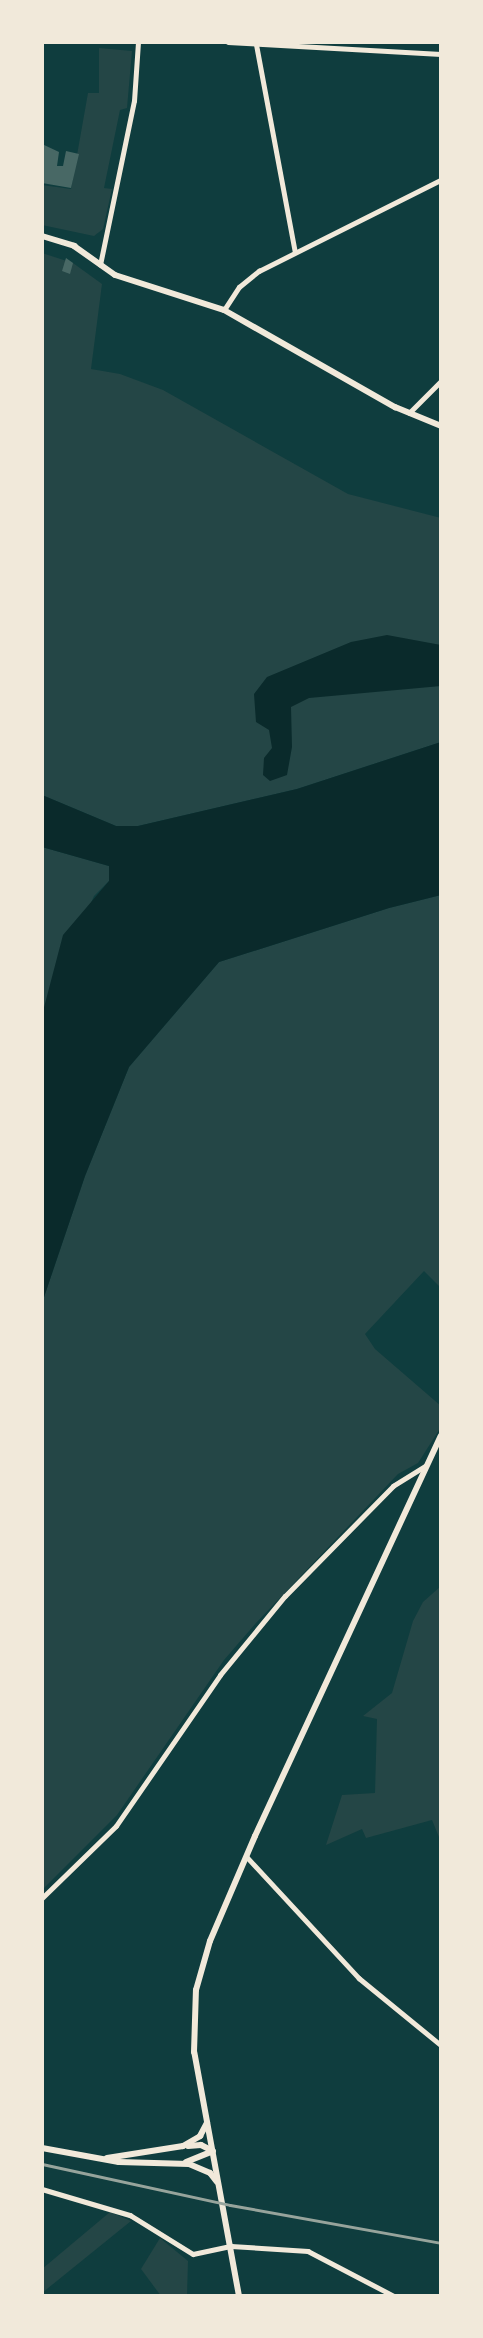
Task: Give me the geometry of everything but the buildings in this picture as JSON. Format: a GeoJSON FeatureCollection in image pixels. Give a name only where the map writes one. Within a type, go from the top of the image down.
{"type":"FeatureCollection","features":[{"type":"Feature","properties":{"kind":"street"},"geometry":{"type":"LineString","coordinates":[[100,265],[134,101],[138,42]]}},
{"type":"Feature","properties":{"kind":"street"},"geometry":{"type":"LineString","coordinates":[[228,42],[441,54]]}},
{"type":"Feature","properties":{"kind":"street"},"geometry":{"type":"LineString","coordinates":[[256,43],[295,251]]}},
{"type":"Feature","properties":{"kind":"street"},"geometry":{"type":"LineString","coordinates":[[224,310],[244,282],[295,251],[441,180]]}},
{"type":"Feature","properties":{"kind":"street"},"geometry":{"type":"LineString","coordinates":[[42,236],[74,246],[115,275],[224,310],[408,414],[441,426]]}},
{"type":"Feature","properties":{"kind":"street"},"geometry":{"type":"LineString","coordinates":[[408,414],[441,381]]}},
{"type":"Feature","properties":{"kind":"street"},"geometry":{"type":"LineString","coordinates":[[239,2296],[194,2052],[194,2005],[210,1941],[425,1466],[441,1436]]}},
{"type":"Feature","properties":{"kind":"street"},"geometry":{"type":"LineString","coordinates":[[42,1898],[116,1826],[220,1675],[285,1596],[393,1486],[425,1466]]}},
{"type":"Feature","properties":{"kind":"street"},"geometry":{"type":"LineString","coordinates":[[247,1857],[359,1978],[441,2045]]}},
{"type":"Feature","properties":{"kind":"street"},"geometry":{"type":"LineString","coordinates":[[183,2146],[205,2131],[207,2116]]}},
{"type":"Feature","properties":{"kind":"street"},"geometry":{"type":"LineString","coordinates":[[93,2158],[183,2146],[201,2145],[213,2151]]}},
{"type":"Feature","properties":{"kind":"street"},"geometry":{"type":"LineString","coordinates":[[42,2148],[93,2158],[181,2163],[202,2168],[219,2185]]}},
{"type":"Feature","properties":{"kind":"street"},"geometry":{"type":"LineString","coordinates":[[181,2163],[213,2151]]}},
{"type":"Feature","properties":{"kind":"street"},"geometry":{"type":"LineString","coordinates":[[42,2189],[130,2215],[193,2253],[231,2246],[308,2251],[394,2296]]}},
{"type":"Feature","properties":{"kind":"lane"},"geometry":{"type":"LineString","coordinates":[[42,45],[42,98]]}},
{"type":"Feature","properties":{"kind":"shaded area"},"geometry":{"type":"Polygon","coordinates":[[[99,48],[132,51],[127,108],[120,110],[104,188],[112,189],[103,229],[94,236],[42,225],[42,185],[71,189],[88,93],[99,93],[99,48]]]}},
{"type":"Feature","properties":{"kind":"shaded area"},"geometry":{"type":"Polygon","coordinates":[[[42,253],[73,263],[102,284],[91,369],[120,374],[163,390],[348,494],[441,518],[441,742],[297,789],[138,826],[116,826],[42,795],[42,253]]]}},
{"type":"Feature","properties":{"kind":"shaded area"},"geometry":{"type":"Polygon","coordinates":[[[387,635],[441,645],[441,686],[309,698],[291,707],[292,747],[287,775],[270,781],[263,775],[264,758],[272,748],[269,730],[256,722],[254,694],[267,677],[351,642],[387,635]]]}},
{"type":"Feature","properties":{"kind":"shaded area"},"geometry":{"type":"Polygon","coordinates":[[[441,742],[441,895],[389,908],[219,962],[129,1067],[85,1176],[42,1303],[42,1015],[63,935],[109,881],[109,866],[42,847],[42,795],[116,826],[138,826],[297,789],[441,742]]]}},
{"type":"Feature","properties":{"kind":"shaded area"},"geometry":{"type":"Polygon","coordinates":[[[42,847],[109,866],[109,881],[94,896],[42,1015],[42,847]]]}},
{"type":"Feature","properties":{"kind":"shaded area"},"geometry":{"type":"Polygon","coordinates":[[[441,895],[441,1288],[424,1271],[365,1334],[375,1349],[441,1406],[441,1427],[418,1463],[398,1474],[256,1623],[224,1660],[117,1815],[42,1890],[42,1303],[85,1176],[129,1067],[219,962],[389,908],[441,895]]]}},
{"type":"Feature","properties":{"kind":"shaded area"},"geometry":{"type":"Polygon","coordinates":[[[441,1586],[441,1842],[432,1820],[366,1838],[362,1829],[326,1845],[342,1795],[375,1793],[377,1719],[363,1716],[392,1693],[413,1621],[423,1602],[441,1586]]]}},
{"type":"Feature","properties":{"kind":"shaded area"},"geometry":{"type":"Polygon","coordinates":[[[110,2212],[131,2221],[42,2293],[42,2269],[110,2212]]]}},
{"type":"Feature","properties":{"kind":"shaded area"},"geometry":{"type":"Polygon","coordinates":[[[160,2238],[188,2261],[187,2296],[161,2296],[141,2269],[160,2238]]]}},
{"type":"Feature","properties":{"kind":"railway"},"geometry":{"type":"LineString","coordinates":[[42,2164],[230,2205],[441,2243]]}}]}
